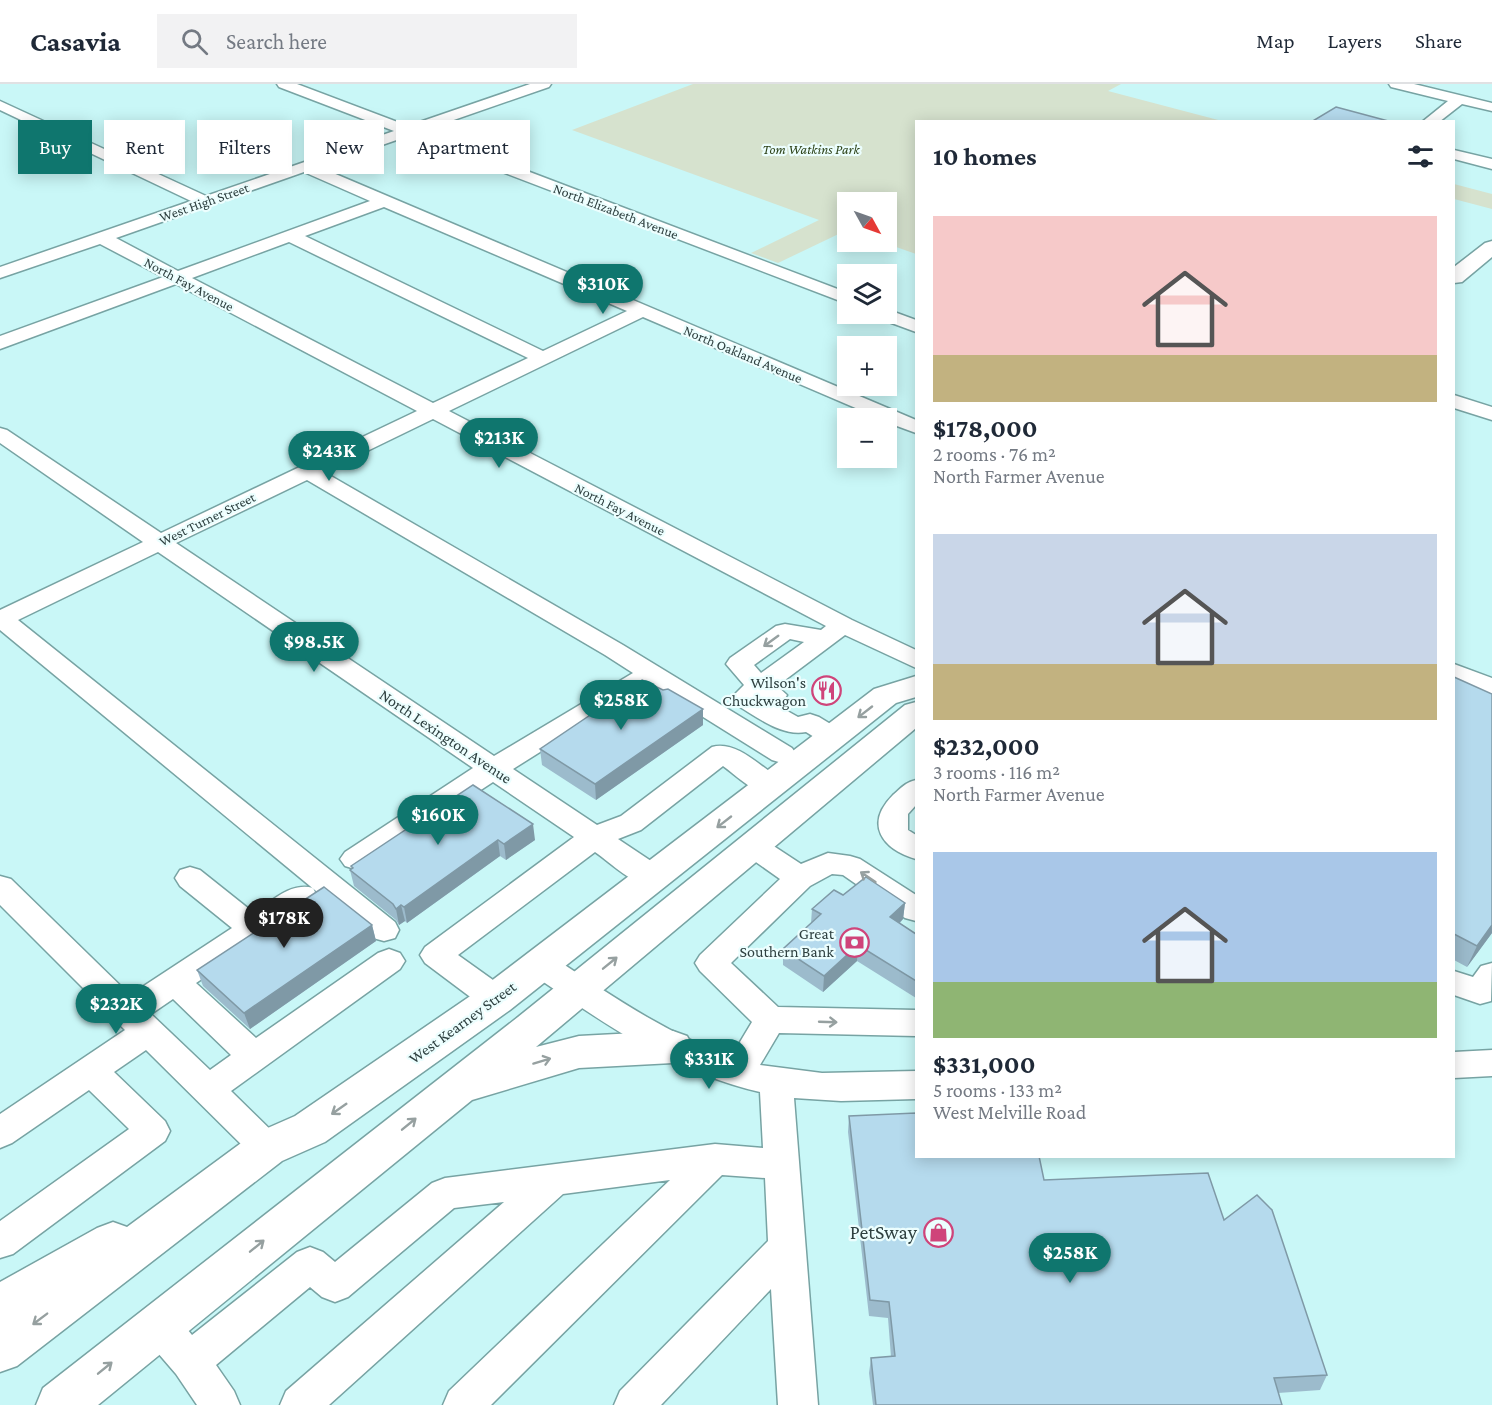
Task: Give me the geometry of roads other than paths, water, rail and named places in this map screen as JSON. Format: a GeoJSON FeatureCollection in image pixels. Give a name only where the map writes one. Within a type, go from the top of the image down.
{"type":"FeatureCollection","features":[{"type":"Feature","properties":{"kind":"main road"},"geometry":{"type":"LineString","coordinates":[[1455,276],[1492,247]]}},
{"type":"Feature","properties":{"kind":"main road","name":"West Kearney Street"},"geometry":{"type":"LineString","coordinates":[[0,1350],[267,1148],[310,1129],[496,999],[653,877],[822,730],[885,696],[915,707]]}},
{"type":"Feature","properties":{"kind":"main road","name":"West Kearney Street"},"geometry":{"type":"LineString","coordinates":[[60,1405],[578,989],[753,846],[915,708]]}},
{"type":"Feature","properties":{"kind":"main road"},"geometry":{"type":"LineString","coordinates":[[447,1094],[519,1068],[579,1052],[673,1047]]}},
{"type":"Feature","properties":{"kind":"main road"},"geometry":{"type":"LineString","coordinates":[[0,1306],[217,1184]]}},
{"type":"Feature","properties":{"kind":"street","name":"North Elizabeth Avenue"},"geometry":{"type":"LineString","coordinates":[[284,84],[396,127]]}},
{"type":"Feature","properties":{"kind":"street","name":"West High Street"},"geometry":{"type":"LineString","coordinates":[[443,120],[544,84]]}},
{"type":"Feature","properties":{"kind":"street"},"geometry":{"type":"LineString","coordinates":[[1396,84],[1492,107]]}},
{"type":"Feature","properties":{"kind":"street"},"geometry":{"type":"LineString","coordinates":[[1432,120],[1459,99]]}},
{"type":"Feature","properties":{"kind":"street"},"geometry":{"type":"LineString","coordinates":[[0,105],[206,202]]}},
{"type":"Feature","properties":{"kind":"street"},"geometry":{"type":"LineString","coordinates":[[1455,155],[1492,164]]}},
{"type":"Feature","properties":{"kind":"street","name":"West High Street"},"geometry":{"type":"LineString","coordinates":[[0,273],[304,168]]}},
{"type":"Feature","properties":{"kind":"street","name":"North Oakland Avenue"},"geometry":{"type":"LineString","coordinates":[[322,174],[640,311],[915,426]]}},
{"type":"Feature","properties":{"kind":"street","name":"North Elizabeth Avenue"},"geometry":{"type":"LineString","coordinates":[[519,174],[837,295]]}},
{"type":"Feature","properties":{"kind":"street"},"geometry":{"type":"LineString","coordinates":[[0,343],[384,201]]}},
{"type":"Feature","properties":{"kind":"street"},"geometry":{"type":"LineString","coordinates":[[291,236],[543,357]]}},
{"type":"Feature","properties":{"kind":"street","name":"North Fay Avenue"},"geometry":{"type":"LineString","coordinates":[[102,238],[430,411],[834,632],[915,660]]}},
{"type":"Feature","properties":{"kind":"street","name":"West Turner Street"},"geometry":{"type":"LineString","coordinates":[[0,618],[640,311]]}},
{"type":"Feature","properties":{"kind":"street"},"geometry":{"type":"LineString","coordinates":[[897,319],[915,326]]}},
{"type":"Feature","properties":{"kind":"street"},"geometry":{"type":"LineString","coordinates":[[1455,401],[1492,414]]}},
{"type":"Feature","properties":{"kind":"street","name":"North Lexington Avenue"},"geometry":{"type":"LineString","coordinates":[[0,434],[653,877]]}},
{"type":"Feature","properties":{"kind":"street"},"geometry":{"type":"LineString","coordinates":[[307,471],[615,650],[776,770]]}},
{"type":"Feature","properties":{"kind":"street"},"geometry":{"type":"LineString","coordinates":[[0,618],[384,930]]}},
{"type":"Feature","properties":{"kind":"street"},"geometry":{"type":"LineString","coordinates":[[822,730],[795,726],[744,698],[834,632]]}},
{"type":"Feature","properties":{"kind":"street"},"geometry":{"type":"LineString","coordinates":[[1455,672],[1492,688]]}},
{"type":"Feature","properties":{"kind":"street"},"geometry":{"type":"LineString","coordinates":[[355,859],[494,768],[637,680],[734,736],[722,753],[631,824],[594,838],[436,955],[496,999]]}},
{"type":"Feature","properties":{"kind":"street"},"geometry":{"type":"LineString","coordinates":[[722,753],[776,770]]}},
{"type":"Feature","properties":{"kind":"street"},"geometry":{"type":"LineString","coordinates":[[915,790],[894,811],[893,834],[915,848]]}},
{"type":"Feature","properties":{"kind":"street"},"geometry":{"type":"LineString","coordinates":[[753,846],[800,878]]}},
{"type":"Feature","properties":{"kind":"street"},"geometry":{"type":"LineString","coordinates":[[915,909],[850,866],[828,863],[800,878],[711,963],[770,1020],[915,1023]]}},
{"type":"Feature","properties":{"kind":"street"},"geometry":{"type":"LineString","coordinates":[[190,878],[254,929]]}},
{"type":"Feature","properties":{"kind":"street"},"geometry":{"type":"LineString","coordinates":[[0,887],[267,1148]]}},
{"type":"Feature","properties":{"kind":"street"},"geometry":{"type":"LineString","coordinates":[[0,1133],[91,1070],[175,982],[302,896]]}},
{"type":"Feature","properties":{"kind":"street"},"geometry":{"type":"LineString","coordinates":[[209,1089],[389,962]]}},
{"type":"Feature","properties":{"kind":"street"},"geometry":{"type":"LineString","coordinates":[[540,964],[634,1027],[673,1047],[719,1066],[776,1081],[818,1086],[872,1088],[915,1085]]}},
{"type":"Feature","properties":{"kind":"street"},"geometry":{"type":"LineString","coordinates":[[1455,983],[1480,992],[1492,975]]}},
{"type":"Feature","properties":{"kind":"street"},"geometry":{"type":"LineString","coordinates":[[175,982],[255,1057]]}},
{"type":"Feature","properties":{"kind":"street"},"geometry":{"type":"LineString","coordinates":[[739,1072],[770,1020]]}},
{"type":"Feature","properties":{"kind":"street"},"geometry":{"type":"LineString","coordinates":[[1455,1065],[1492,1062]]}},
{"type":"Feature","properties":{"kind":"street"},"geometry":{"type":"LineString","coordinates":[[0,1242],[153,1131],[91,1070]]}},
{"type":"Feature","properties":{"kind":"street"},"geometry":{"type":"LineString","coordinates":[[776,1081],[787,1247],[790,1397]]}},
{"type":"Feature","properties":{"kind":"street"},"geometry":{"type":"LineString","coordinates":[[190,1361],[310,1264],[335,1285],[445,1194],[715,1159],[782,1164]]}},
{"type":"Feature","properties":{"kind":"street"},"geometry":{"type":"LineString","coordinates":[[464,1405],[715,1159]]}},
{"type":"Feature","properties":{"kind":"street"},"geometry":{"type":"LineString","coordinates":[[300,1405],[555,1179]]}},
{"type":"Feature","properties":{"kind":"street"},"geometry":{"type":"LineString","coordinates":[[634,1405],[787,1247]]}},
{"type":"Feature","properties":{"kind":"street"},"geometry":{"type":"LineString","coordinates":[[159,1325],[190,1361],[220,1405]]}},
{"type":"Feature","properties":{"kind":"place","name":"Wilson's Chuckwagon"},"geometry":{"type":"Point","coordinates":[827,691]}},
{"type":"Feature","properties":{"kind":"place","name":"Great Southern Bank"},"geometry":{"type":"Point","coordinates":[855,942]}},
{"type":"Feature","properties":{"kind":"place","name":"PetSway"},"geometry":{"type":"Point","coordinates":[938,1232]}},
{"type":"Feature","properties":{"kind":"park label","name":"Tom Watkins Park"},"geometry":{"type":"Point","coordinates":[811,149]}}]}
